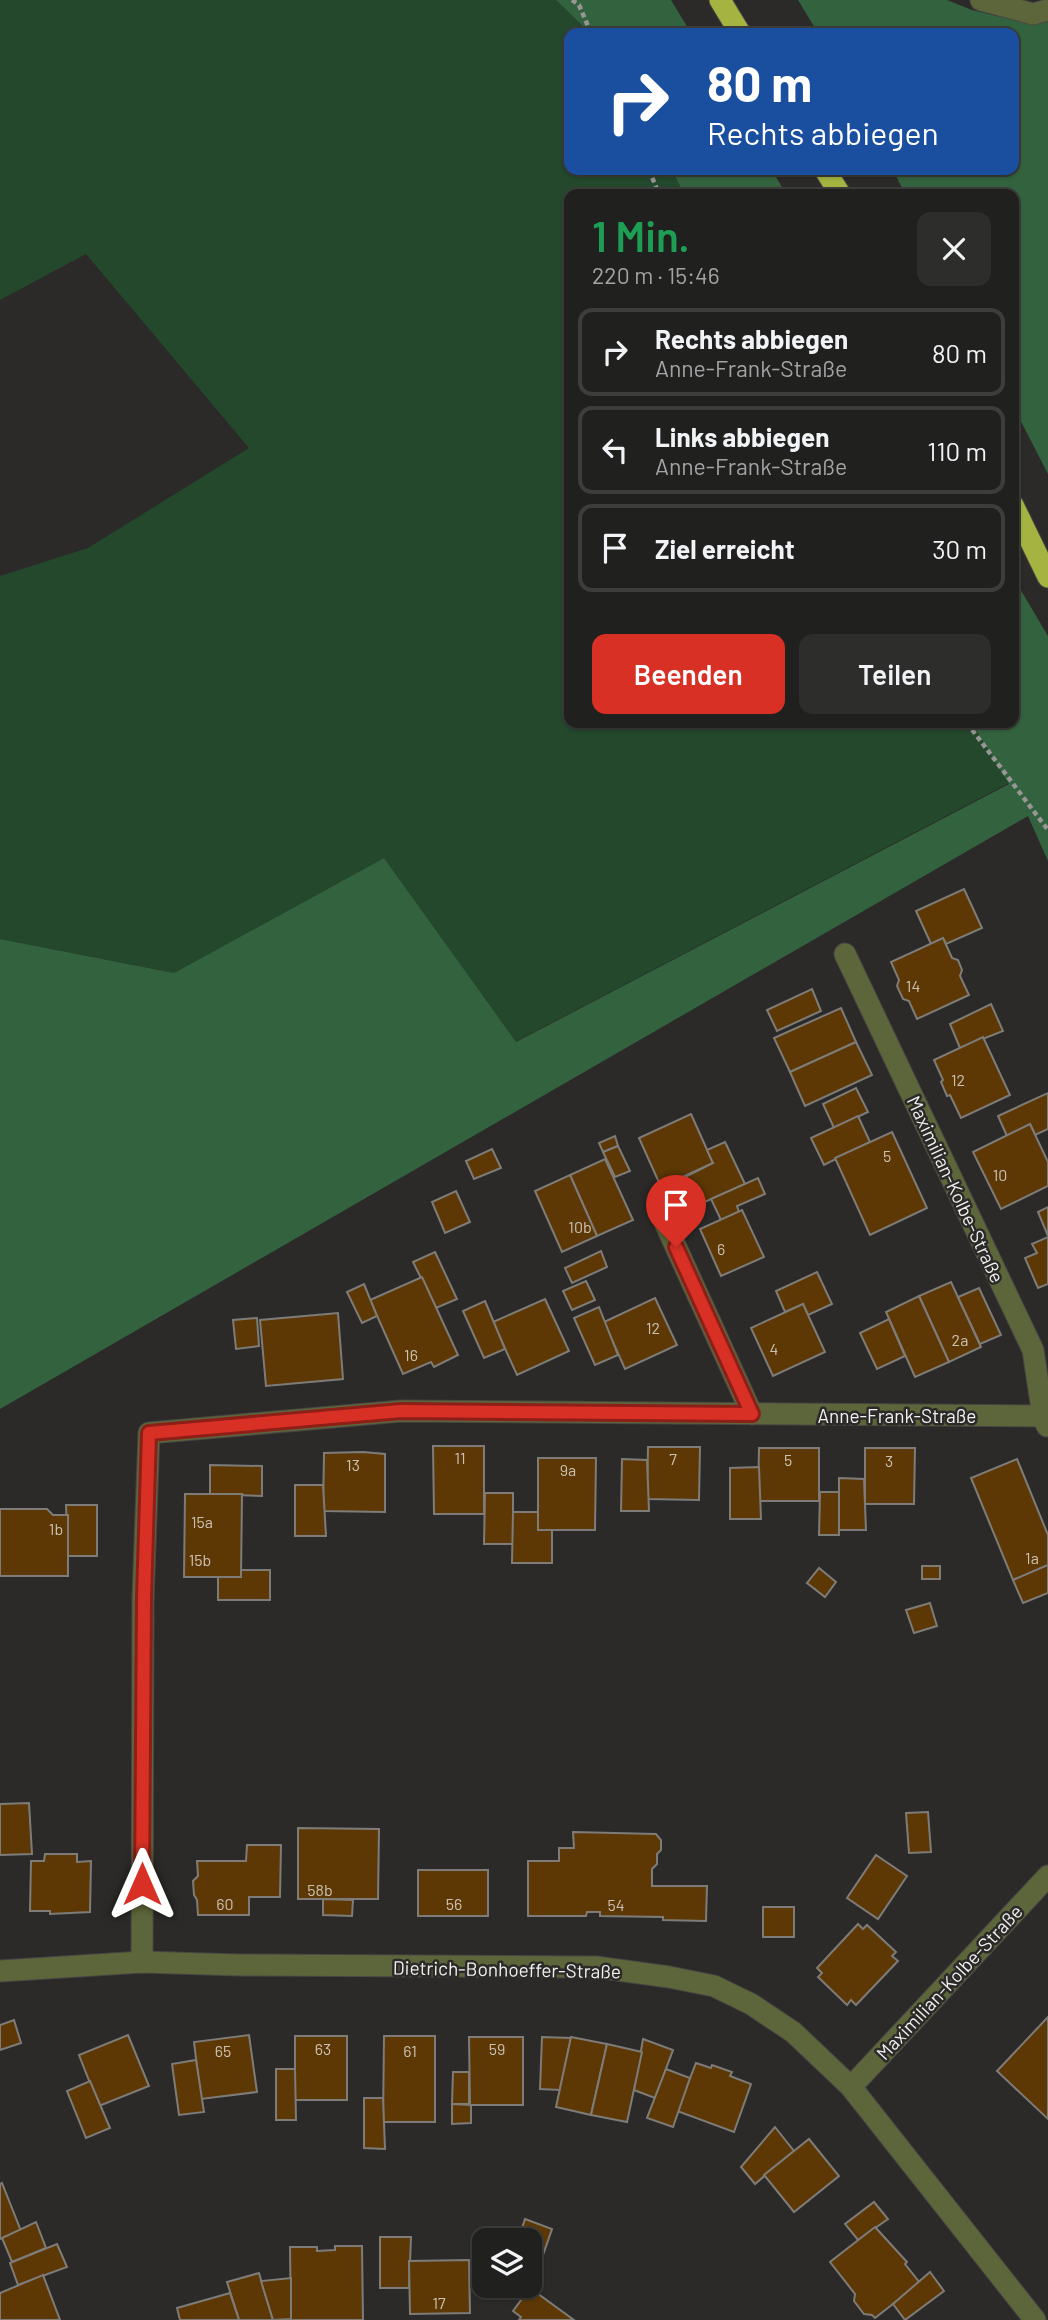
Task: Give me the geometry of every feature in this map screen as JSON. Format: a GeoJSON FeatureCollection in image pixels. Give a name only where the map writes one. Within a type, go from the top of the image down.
{"type":"FeatureCollection","features":[{"type":"Feature","properties":{"kind":"highway"},"geometry":{"type":"LineString","coordinates":[[720,0],[737,28]]}},
{"type":"Feature","properties":{"kind":"highway"},"geometry":{"type":"LineString","coordinates":[[1019,517],[1048,577]]}},
{"type":"Feature","properties":{"kind":"street"},"geometry":{"type":"LineString","coordinates":[[981,0],[1033,14],[1048,10]]}},
{"type":"Feature","properties":{"kind":"street","name":"Maximilian-Kolbe-Straße"},"geometry":{"type":"LineString","coordinates":[[845,954],[1033,1350],[1045,1422]]}},
{"type":"Feature","properties":{"kind":"street"},"geometry":{"type":"LineString","coordinates":[[666,1223],[752,1414]]}},
{"type":"Feature","properties":{"kind":"street","name":"Anne-Frank-Straße"},"geometry":{"type":"LineString","coordinates":[[142,1962],[144,1598],[149,1433],[401,1411],[752,1414],[1045,1422]]}},
{"type":"Feature","properties":{"kind":"street","name":"Maximilian-Kolbe-Straße"},"geometry":{"type":"LineString","coordinates":[[850,2087],[1048,1876]]}},
{"type":"Feature","properties":{"kind":"street","name":"Dietrich-Bonhoeffer-Straße"},"geometry":{"type":"LineString","coordinates":[[0,1971],[142,1962],[596,1967],[714,1986],[751,2004],[793,2032],[850,2087],[1035,2320]]}},
{"type":"Feature","properties":{"kind":"path"},"geometry":{"type":"LineString","coordinates":[[572,0],[579,5],[589,28]]}},
{"type":"Feature","properties":{"kind":"path"},"geometry":{"type":"LineString","coordinates":[[971,728],[1048,830]]}},
{"type":"Feature","properties":{"kind":"green space"},"geometry":{"type":"Polygon","coordinates":[[[0,0],[556,0],[585,28],[564,28],[564,175],[674,175],[682,189],[564,189],[564,728],[975,728],[1009,783],[515,1042],[384,858],[174,973],[0,939],[0,576],[88,548],[249,448],[86,254],[0,300],[0,0]]]}},
{"type":"Feature","properties":{"kind":"green space"},"geometry":{"type":"Polygon","coordinates":[[[556,0],[671,0],[688,28],[585,28],[556,0]]]}},
{"type":"Feature","properties":{"kind":"green space"},"geometry":{"type":"Polygon","coordinates":[[[798,0],[947,0],[972,10],[1028,23],[1048,20],[1048,474],[1019,418],[1019,189],[902,189],[896,175],[1019,175],[1019,28],[815,28],[798,0]]]}},
{"type":"Feature","properties":{"kind":"green space"},"geometry":{"type":"Polygon","coordinates":[[[674,175],[775,175],[783,189],[682,189],[674,175]]]}},
{"type":"Feature","properties":{"kind":"green space"},"geometry":{"type":"Polygon","coordinates":[[[1019,587],[1048,636],[1048,861],[1028,816],[0,1409],[0,939],[174,973],[384,858],[516,1042],[1009,784],[975,728],[1019,728],[1019,587]]]}},
{"type":"Feature","properties":{"kind":"building"},"geometry":{"type":"Polygon","coordinates":[[[964,889],[982,928],[946,944],[943,938],[931,944],[916,911],[964,889]]]}},
{"type":"Feature","properties":{"kind":"building"},"geometry":{"type":"Polygon","coordinates":[[[943,938],[952,958],[958,960],[962,970],[960,976],[969,995],[917,1019],[909,1001],[903,999],[897,986],[899,980],[891,962],[943,938]]]}},
{"type":"Feature","properties":{"kind":"building"},"geometry":{"type":"Polygon","coordinates":[[[812,989],[821,1011],[777,1031],[767,1010],[812,989]]]}},
{"type":"Feature","properties":{"kind":"building"},"geometry":{"type":"Polygon","coordinates":[[[991,1004],[1003,1031],[960,1048],[950,1024],[991,1004]]]}},
{"type":"Feature","properties":{"kind":"building"},"geometry":{"type":"Polygon","coordinates":[[[841,1008],[856,1042],[790,1072],[774,1038],[841,1008]]]}},
{"type":"Feature","properties":{"kind":"building"},"geometry":{"type":"Polygon","coordinates":[[[983,1037],[1010,1095],[961,1118],[950,1095],[947,1096],[934,1060],[983,1037]]]}},
{"type":"Feature","properties":{"kind":"building"},"geometry":{"type":"Polygon","coordinates":[[[856,1042],[872,1075],[805,1106],[790,1072],[856,1042]]]}},
{"type":"Feature","properties":{"kind":"building"},"geometry":{"type":"Polygon","coordinates":[[[856,1088],[868,1112],[834,1128],[823,1104],[856,1088]]]}},
{"type":"Feature","properties":{"kind":"building"},"geometry":{"type":"Polygon","coordinates":[[[1048,1093],[1048,1129],[1035,1135],[1030,1124],[1007,1136],[998,1116],[1048,1093]]]}},
{"type":"Feature","properties":{"kind":"building"},"geometry":{"type":"Polygon","coordinates":[[[691,1114],[713,1163],[661,1187],[639,1138],[691,1114]]]}},
{"type":"Feature","properties":{"kind":"building"},"geometry":{"type":"Polygon","coordinates":[[[858,1116],[870,1142],[824,1165],[811,1138],[858,1116]]]}},
{"type":"Feature","properties":{"kind":"building"},"geometry":{"type":"Polygon","coordinates":[[[1030,1124],[1048,1162],[1048,1186],[1001,1209],[973,1152],[1030,1124]]]}},
{"type":"Feature","properties":{"kind":"building"},"geometry":{"type":"Polygon","coordinates":[[[892,1132],[927,1208],[870,1235],[835,1158],[892,1132]]]}},
{"type":"Feature","properties":{"kind":"building"},"geometry":{"type":"Polygon","coordinates":[[[615,1136],[618,1146],[603,1152],[599,1143],[615,1136]]]}},
{"type":"Feature","properties":{"kind":"building"},"geometry":{"type":"Polygon","coordinates":[[[725,1142],[745,1184],[698,1205],[685,1177],[713,1163],[707,1150],[725,1142]]]}},
{"type":"Feature","properties":{"kind":"building"},"geometry":{"type":"Polygon","coordinates":[[[618,1146],[630,1171],[615,1177],[603,1152],[618,1146]]]}},
{"type":"Feature","properties":{"kind":"building"},"geometry":{"type":"Polygon","coordinates":[[[492,1149],[501,1168],[474,1179],[466,1161],[492,1149]]]}},
{"type":"Feature","properties":{"kind":"building"},"geometry":{"type":"Polygon","coordinates":[[[605,1159],[633,1220],[597,1236],[570,1175],[605,1159]]]}},
{"type":"Feature","properties":{"kind":"building"},"geometry":{"type":"Polygon","coordinates":[[[570,1175],[597,1236],[562,1252],[535,1191],[570,1175]]]}},
{"type":"Feature","properties":{"kind":"building"},"geometry":{"type":"Polygon","coordinates":[[[758,1178],[765,1194],[737,1206],[739,1212],[721,1220],[711,1199],[758,1178]]]}},
{"type":"Feature","properties":{"kind":"building"},"geometry":{"type":"Polygon","coordinates":[[[456,1191],[470,1222],[445,1233],[432,1202],[456,1191]]]}},
{"type":"Feature","properties":{"kind":"building"},"geometry":{"type":"Polygon","coordinates":[[[1048,1207],[1048,1236],[1038,1212],[1048,1207]]]}},
{"type":"Feature","properties":{"kind":"building"},"geometry":{"type":"Polygon","coordinates":[[[742,1210],[764,1257],[721,1276],[700,1229],[742,1210]]]}},
{"type":"Feature","properties":{"kind":"building"},"geometry":{"type":"Polygon","coordinates":[[[1048,1237],[1048,1284],[1038,1288],[1025,1258],[1037,1253],[1032,1244],[1048,1237]]]}},
{"type":"Feature","properties":{"kind":"building"},"geometry":{"type":"Polygon","coordinates":[[[601,1251],[607,1267],[572,1283],[565,1268],[601,1251]]]}},
{"type":"Feature","properties":{"kind":"building"},"geometry":{"type":"Polygon","coordinates":[[[435,1252],[457,1299],[436,1308],[413,1262],[435,1252]]]}},
{"type":"Feature","properties":{"kind":"building"},"geometry":{"type":"Polygon","coordinates":[[[817,1272],[832,1304],[808,1315],[803,1304],[785,1312],[776,1291],[817,1272]]]}},
{"type":"Feature","properties":{"kind":"building"},"geometry":{"type":"Polygon","coordinates":[[[422,1277],[458,1355],[434,1367],[431,1362],[403,1374],[370,1300],[422,1277]]]}},
{"type":"Feature","properties":{"kind":"building"},"geometry":{"type":"Polygon","coordinates":[[[586,1281],[595,1300],[572,1310],[563,1291],[586,1281]]]}},
{"type":"Feature","properties":{"kind":"building"},"geometry":{"type":"Polygon","coordinates":[[[951,1282],[981,1347],[949,1362],[919,1296],[951,1282]]]}},
{"type":"Feature","properties":{"kind":"building"},"geometry":{"type":"Polygon","coordinates":[[[364,1284],[377,1316],[362,1323],[347,1292],[364,1284]]]}},
{"type":"Feature","properties":{"kind":"building"},"geometry":{"type":"Polygon","coordinates":[[[979,1288],[1001,1335],[980,1344],[958,1297],[979,1288]]]}},
{"type":"Feature","properties":{"kind":"building"},"geometry":{"type":"Polygon","coordinates":[[[919,1296],[949,1362],[915,1377],[886,1312],[919,1296]]]}},
{"type":"Feature","properties":{"kind":"building"},"geometry":{"type":"Polygon","coordinates":[[[655,1298],[677,1345],[625,1369],[604,1322],[655,1298]]]}},
{"type":"Feature","properties":{"kind":"building"},"geometry":{"type":"Polygon","coordinates":[[[545,1299],[569,1351],[517,1375],[493,1322],[545,1299]]]}},
{"type":"Feature","properties":{"kind":"building"},"geometry":{"type":"Polygon","coordinates":[[[485,1301],[505,1349],[484,1358],[463,1311],[485,1301]]]}},
{"type":"Feature","properties":{"kind":"building"},"geometry":{"type":"Polygon","coordinates":[[[803,1304],[825,1352],[773,1376],[751,1328],[803,1304]]]}},
{"type":"Feature","properties":{"kind":"building"},"geometry":{"type":"Polygon","coordinates":[[[599,1307],[618,1355],[595,1365],[574,1318],[599,1307]]]}},
{"type":"Feature","properties":{"kind":"building"},"geometry":{"type":"Polygon","coordinates":[[[338,1313],[343,1379],[266,1386],[260,1320],[338,1313]]]}},
{"type":"Feature","properties":{"kind":"building"},"geometry":{"type":"Polygon","coordinates":[[[257,1318],[259,1346],[236,1349],[233,1320],[257,1318]]]}},
{"type":"Feature","properties":{"kind":"building"},"geometry":{"type":"Polygon","coordinates":[[[889,1319],[905,1356],[877,1369],[860,1333],[889,1319]]]}},
{"type":"Feature","properties":{"kind":"building"},"geometry":{"type":"Polygon","coordinates":[[[433,1446],[484,1446],[484,1514],[434,1514],[433,1446]]]}},
{"type":"Feature","properties":{"kind":"building"},"geometry":{"type":"Polygon","coordinates":[[[648,1447],[700,1447],[699,1500],[647,1499],[648,1447]]]}},
{"type":"Feature","properties":{"kind":"building"},"geometry":{"type":"Polygon","coordinates":[[[759,1448],[819,1448],[819,1501],[758,1501],[759,1448]]]}},
{"type":"Feature","properties":{"kind":"building"},"geometry":{"type":"Polygon","coordinates":[[[865,1448],[915,1448],[914,1504],[865,1504],[865,1448]]]}},
{"type":"Feature","properties":{"kind":"building"},"geometry":{"type":"Polygon","coordinates":[[[324,1453],[385,1454],[385,1512],[323,1511],[324,1453]]]}},
{"type":"Feature","properties":{"kind":"building"},"geometry":{"type":"Polygon","coordinates":[[[538,1458],[596,1458],[595,1530],[538,1530],[538,1458]]]}},
{"type":"Feature","properties":{"kind":"building"},"geometry":{"type":"Polygon","coordinates":[[[622,1459],[647,1460],[649,1511],[621,1511],[622,1459]]]}},
{"type":"Feature","properties":{"kind":"building"},"geometry":{"type":"Polygon","coordinates":[[[1017,1459],[1048,1535],[1048,1565],[1013,1580],[971,1478],[1017,1459]]]}},
{"type":"Feature","properties":{"kind":"building"},"geometry":{"type":"Polygon","coordinates":[[[210,1465],[262,1466],[262,1496],[210,1494],[210,1465]]]}},
{"type":"Feature","properties":{"kind":"building"},"geometry":{"type":"Polygon","coordinates":[[[759,1467],[761,1519],[730,1519],[730,1468],[759,1467]]]}},
{"type":"Feature","properties":{"kind":"building"},"geometry":{"type":"Polygon","coordinates":[[[839,1478],[864,1479],[866,1530],[839,1530],[839,1478]]]}},
{"type":"Feature","properties":{"kind":"building"},"geometry":{"type":"Polygon","coordinates":[[[295,1485],[323,1485],[326,1536],[295,1536],[295,1485]]]}},
{"type":"Feature","properties":{"kind":"building"},"geometry":{"type":"Polygon","coordinates":[[[820,1492],[839,1492],[839,1535],[819,1535],[820,1492]]]}},
{"type":"Feature","properties":{"kind":"building"},"geometry":{"type":"Polygon","coordinates":[[[485,1493],[513,1493],[513,1544],[484,1544],[485,1493]]]}},
{"type":"Feature","properties":{"kind":"building"},"geometry":{"type":"Polygon","coordinates":[[[185,1494],[242,1494],[241,1577],[184,1577],[185,1494]]]}},
{"type":"Feature","properties":{"kind":"building"},"geometry":{"type":"Polygon","coordinates":[[[66,1505],[97,1505],[97,1556],[68,1556],[66,1505]]]}},
{"type":"Feature","properties":{"kind":"building"},"geometry":{"type":"Polygon","coordinates":[[[0,1509],[47,1509],[53,1515],[68,1515],[68,1576],[0,1576],[0,1509]]]}},
{"type":"Feature","properties":{"kind":"building"},"geometry":{"type":"Polygon","coordinates":[[[513,1512],[538,1512],[538,1530],[552,1530],[552,1563],[512,1563],[513,1512]]]}},
{"type":"Feature","properties":{"kind":"building"},"geometry":{"type":"Polygon","coordinates":[[[1048,1565],[1048,1593],[1023,1603],[1013,1580],[1048,1565]]]}},
{"type":"Feature","properties":{"kind":"building"},"geometry":{"type":"Polygon","coordinates":[[[922,1566],[940,1566],[940,1579],[922,1579],[922,1566]]]}},
{"type":"Feature","properties":{"kind":"building"},"geometry":{"type":"Polygon","coordinates":[[[819,1568],[836,1582],[825,1597],[807,1583],[819,1568]]]}},
{"type":"Feature","properties":{"kind":"building"},"geometry":{"type":"Polygon","coordinates":[[[241,1570],[270,1570],[270,1600],[218,1600],[218,1577],[241,1577],[241,1570]]]}},
{"type":"Feature","properties":{"kind":"building"},"geometry":{"type":"Polygon","coordinates":[[[930,1603],[937,1626],[914,1633],[906,1610],[930,1603]]]}},
{"type":"Feature","properties":{"kind":"building"},"geometry":{"type":"Polygon","coordinates":[[[29,1803],[32,1854],[0,1855],[0,1804],[29,1803]]]}},
{"type":"Feature","properties":{"kind":"building"},"geometry":{"type":"Polygon","coordinates":[[[928,1812],[931,1852],[909,1853],[906,1813],[928,1812]]]}},
{"type":"Feature","properties":{"kind":"building"},"geometry":{"type":"Polygon","coordinates":[[[298,1828],[379,1829],[378,1899],[298,1899],[298,1828]]]}},
{"type":"Feature","properties":{"kind":"building"},"geometry":{"type":"Polygon","coordinates":[[[573,1832],[656,1834],[661,1840],[661,1850],[657,1854],[657,1864],[652,1869],[652,1886],[707,1886],[706,1921],[600,1916],[600,1912],[587,1912],[586,1916],[528,1916],[528,1861],[559,1861],[559,1848],[574,1848],[573,1832]]]}},
{"type":"Feature","properties":{"kind":"building"},"geometry":{"type":"Polygon","coordinates":[[[247,1845],[281,1845],[280,1897],[249,1897],[249,1915],[198,1915],[193,1881],[198,1876],[197,1861],[246,1861],[247,1845]]]}},
{"type":"Feature","properties":{"kind":"building"},"geometry":{"type":"Polygon","coordinates":[[[45,1854],[77,1854],[77,1862],[91,1861],[90,1912],[50,1914],[50,1911],[30,1911],[31,1861],[44,1861],[45,1854]]]}},
{"type":"Feature","properties":{"kind":"building"},"geometry":{"type":"Polygon","coordinates":[[[876,1855],[907,1876],[878,1919],[847,1898],[876,1855]]]}},
{"type":"Feature","properties":{"kind":"building"},"geometry":{"type":"Polygon","coordinates":[[[418,1870],[488,1870],[488,1916],[418,1916],[418,1870]]]}},
{"type":"Feature","properties":{"kind":"building"},"geometry":{"type":"Polygon","coordinates":[[[323,1899],[353,1900],[352,1916],[323,1915],[323,1899]]]}},
{"type":"Feature","properties":{"kind":"building"},"geometry":{"type":"Polygon","coordinates":[[[763,1907],[794,1907],[794,1937],[763,1937],[763,1907]]]}},
{"type":"Feature","properties":{"kind":"building"},"geometry":{"type":"Polygon","coordinates":[[[858,1924],[863,1929],[867,1925],[896,1952],[892,1956],[898,1961],[856,2005],[851,2000],[847,2005],[818,1977],[822,1973],[817,1968],[858,1924]]]}},
{"type":"Feature","properties":{"kind":"building"},"geometry":{"type":"Polygon","coordinates":[[[1048,2017],[1048,2119],[997,2071],[1048,2017]]]}},
{"type":"Feature","properties":{"kind":"building"},"geometry":{"type":"Polygon","coordinates":[[[14,2020],[21,2043],[0,2050],[0,2025],[14,2020]]]}},
{"type":"Feature","properties":{"kind":"building"},"geometry":{"type":"Polygon","coordinates":[[[128,2035],[149,2086],[99,2106],[79,2055],[128,2035]]]}},
{"type":"Feature","properties":{"kind":"building"},"geometry":{"type":"Polygon","coordinates":[[[249,2035],[257,2092],[201,2099],[194,2042],[249,2035]]]}},
{"type":"Feature","properties":{"kind":"building"},"geometry":{"type":"Polygon","coordinates":[[[295,2036],[347,2036],[347,2100],[295,2100],[295,2036]]]}},
{"type":"Feature","properties":{"kind":"building"},"geometry":{"type":"Polygon","coordinates":[[[384,2036],[435,2036],[435,2122],[383,2122],[384,2036]]]}},
{"type":"Feature","properties":{"kind":"building"},"geometry":{"type":"Polygon","coordinates":[[[469,2037],[523,2037],[523,2105],[470,2105],[469,2037]]]}},
{"type":"Feature","properties":{"kind":"building"},"geometry":{"type":"Polygon","coordinates":[[[542,2037],[571,2038],[560,2090],[540,2089],[542,2037]]]}},
{"type":"Feature","properties":{"kind":"building"},"geometry":{"type":"Polygon","coordinates":[[[571,2037],[607,2044],[591,2115],[556,2107],[571,2037]]]}},
{"type":"Feature","properties":{"kind":"building"},"geometry":{"type":"Polygon","coordinates":[[[643,2039],[673,2050],[655,2098],[634,2090],[643,2039]]]}},
{"type":"Feature","properties":{"kind":"building"},"geometry":{"type":"Polygon","coordinates":[[[607,2044],[642,2052],[627,2122],[591,2115],[607,2044]]]}},
{"type":"Feature","properties":{"kind":"building"},"geometry":{"type":"Polygon","coordinates":[[[196,2060],[204,2112],[179,2115],[172,2064],[196,2060]]]}},
{"type":"Feature","properties":{"kind":"building"},"geometry":{"type":"Polygon","coordinates":[[[696,2063],[732,2072],[730,2076],[751,2084],[734,2132],[677,2111],[696,2063]]]}},
{"type":"Feature","properties":{"kind":"building"},"geometry":{"type":"Polygon","coordinates":[[[276,2069],[295,2069],[296,2120],[276,2120],[276,2069]]]}},
{"type":"Feature","properties":{"kind":"building"},"geometry":{"type":"Polygon","coordinates":[[[666,2069],[690,2078],[673,2127],[647,2118],[666,2069]]]}},
{"type":"Feature","properties":{"kind":"building"},"geometry":{"type":"Polygon","coordinates":[[[453,2072],[469,2072],[469,2104],[452,2104],[453,2072]]]}},
{"type":"Feature","properties":{"kind":"building"},"geometry":{"type":"Polygon","coordinates":[[[90,2081],[110,2128],[86,2138],[67,2091],[90,2081]]]}},
{"type":"Feature","properties":{"kind":"building"},"geometry":{"type":"Polygon","coordinates":[[[364,2098],[383,2098],[385,2149],[364,2148],[364,2098]]]}},
{"type":"Feature","properties":{"kind":"building"},"geometry":{"type":"Polygon","coordinates":[[[452,2104],[471,2105],[471,2123],[452,2124],[452,2104]]]}},
{"type":"Feature","properties":{"kind":"building"},"geometry":{"type":"Polygon","coordinates":[[[775,2127],[794,2151],[755,2184],[741,2167],[775,2127]]]}},
{"type":"Feature","properties":{"kind":"building"},"geometry":{"type":"Polygon","coordinates":[[[809,2139],[839,2176],[794,2212],[764,2175],[809,2139]]]}},
{"type":"Feature","properties":{"kind":"building"},"geometry":{"type":"Polygon","coordinates":[[[2,2183],[21,2231],[0,2239],[0,2184],[2,2183]]]}},
{"type":"Feature","properties":{"kind":"building"},"geometry":{"type":"Polygon","coordinates":[[[874,2202],[888,2219],[858,2240],[845,2224],[874,2202]]]}},
{"type":"Feature","properties":{"kind":"building"},"geometry":{"type":"Polygon","coordinates":[[[525,2219],[552,2229],[542,2258],[542,2228],[522,2228],[525,2219]]]}},
{"type":"Feature","properties":{"kind":"building"},"geometry":{"type":"Polygon","coordinates":[[[36,2222],[46,2248],[12,2262],[2,2238],[36,2222]]]}},
{"type":"Feature","properties":{"kind":"building"},"geometry":{"type":"Polygon","coordinates":[[[875,2227],[907,2262],[905,2264],[920,2283],[875,2318],[864,2314],[854,2301],[855,2294],[830,2262],[875,2227]]]}},
{"type":"Feature","properties":{"kind":"building"},"geometry":{"type":"Polygon","coordinates":[[[380,2237],[411,2237],[409,2288],[380,2288],[380,2237]]]}},
{"type":"Feature","properties":{"kind":"building"},"geometry":{"type":"Polygon","coordinates":[[[57,2244],[67,2267],[18,2285],[10,2263],[57,2244]]]}},
{"type":"Feature","properties":{"kind":"building"},"geometry":{"type":"Polygon","coordinates":[[[335,2246],[362,2246],[363,2320],[291,2320],[290,2247],[317,2247],[317,2251],[335,2250],[335,2246]]]}},
{"type":"Feature","properties":{"kind":"building"},"geometry":{"type":"Polygon","coordinates":[[[469,2260],[470,2313],[410,2314],[409,2261],[469,2260]]]}},
{"type":"Feature","properties":{"kind":"building"},"geometry":{"type":"Polygon","coordinates":[[[930,2272],[944,2291],[905,2320],[893,2304],[930,2272]]]}},
{"type":"Feature","properties":{"kind":"building"},"geometry":{"type":"Polygon","coordinates":[[[259,2273],[273,2320],[239,2320],[227,2282],[259,2273]]]}},
{"type":"Feature","properties":{"kind":"building"},"geometry":{"type":"Polygon","coordinates":[[[43,2275],[60,2320],[0,2320],[0,2293],[43,2275]]]}},
{"type":"Feature","properties":{"kind":"building"},"geometry":{"type":"Polygon","coordinates":[[[291,2278],[291,2319],[273,2320],[261,2281],[291,2278]]]}},
{"type":"Feature","properties":{"kind":"building"},"geometry":{"type":"Polygon","coordinates":[[[230,2293],[239,2320],[180,2320],[177,2308],[230,2293]]]}},
{"type":"Feature","properties":{"kind":"building"},"geometry":{"type":"Polygon","coordinates":[[[542,2297],[574,2320],[519,2320],[521,2317],[513,2311],[523,2298],[542,2297]]]}},
{"type":"Feature","properties":{"kind":"route"},"geometry":{"type":"LineString","coordinates":[[142,1884],[144,1598],[149,1433],[401,1411],[752,1414],[676,1247]]}}]}
